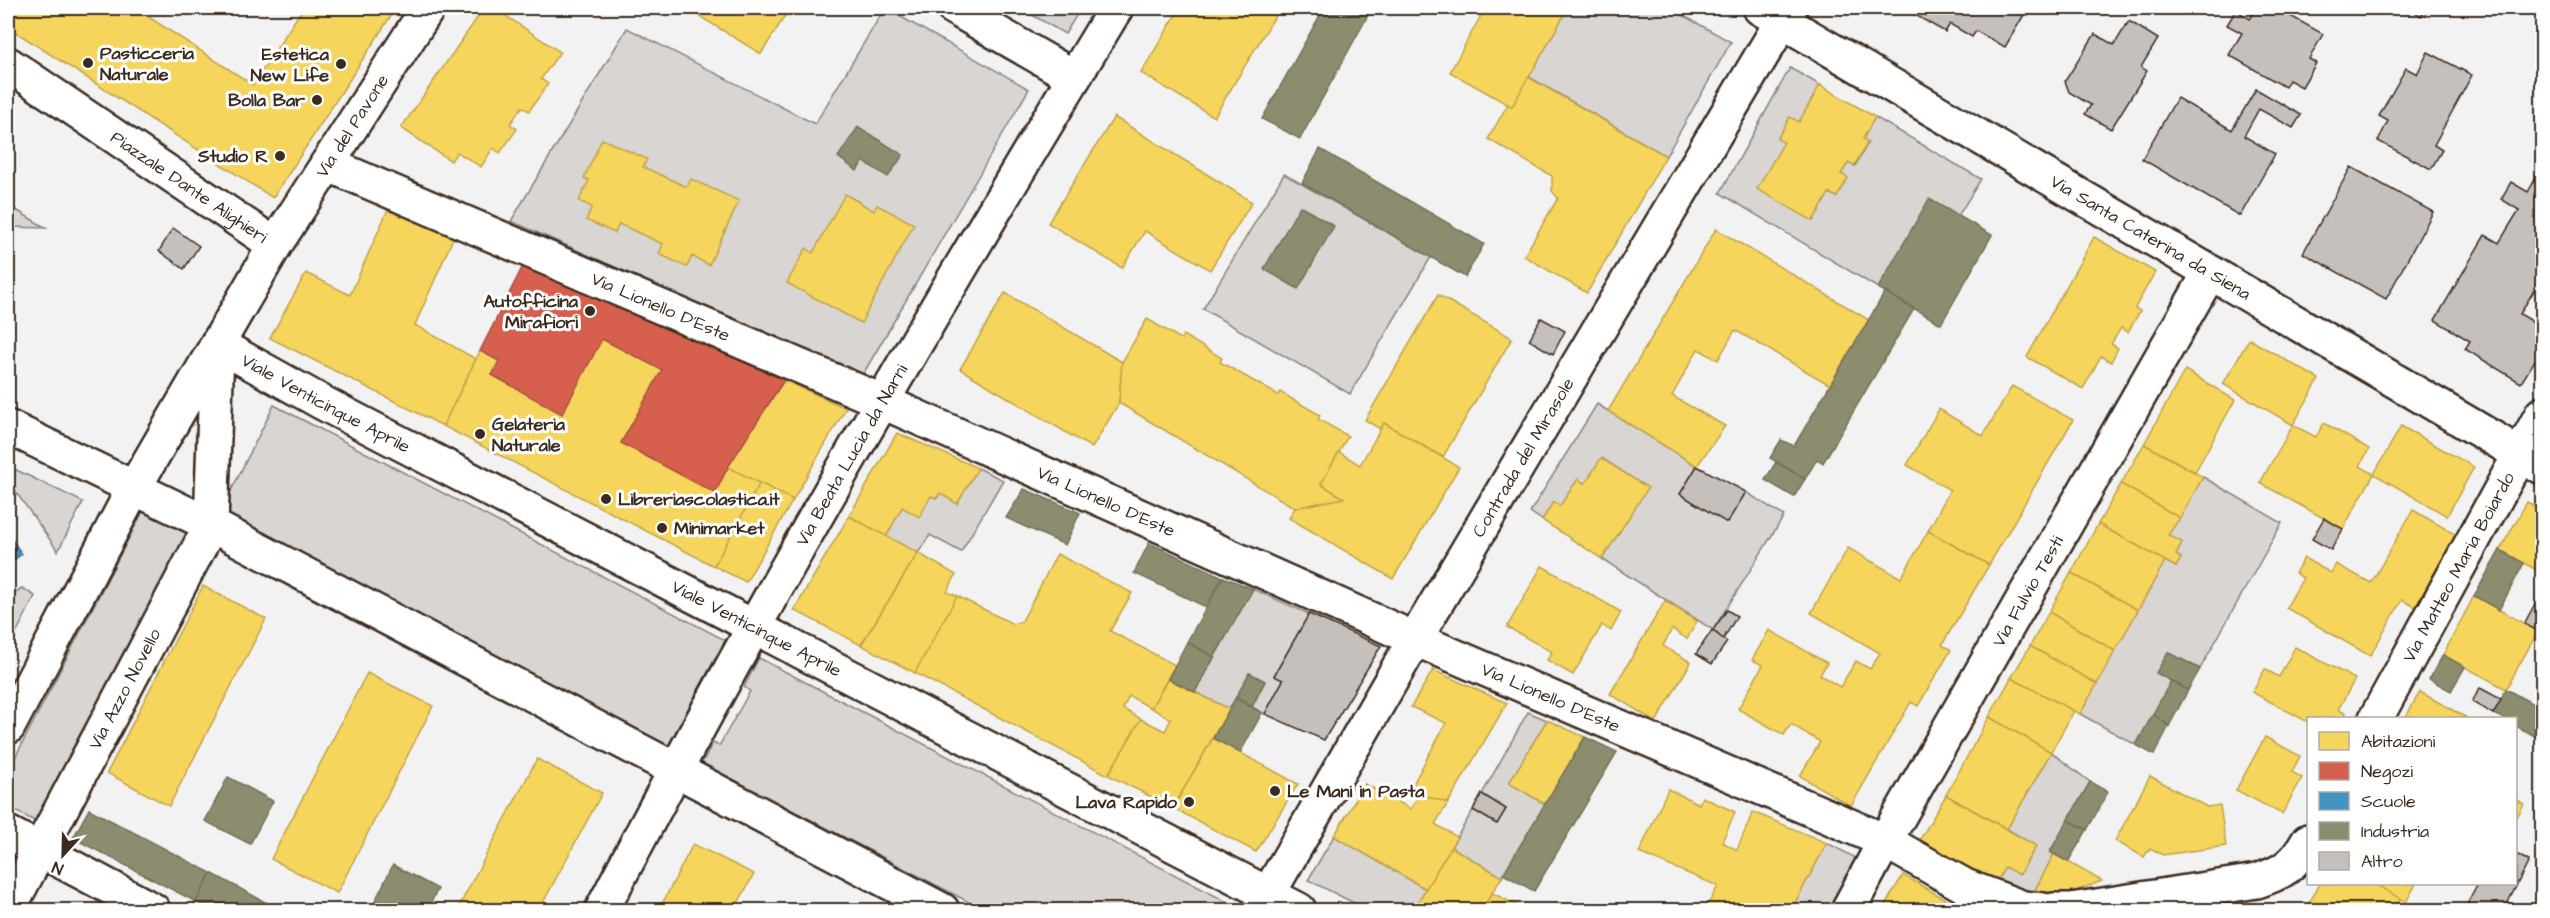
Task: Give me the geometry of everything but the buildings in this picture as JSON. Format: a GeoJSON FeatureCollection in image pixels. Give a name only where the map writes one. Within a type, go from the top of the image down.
{"type":"FeatureCollection","features":[{"type":"Feature","properties":{"kind":"street","name":"Via del Pavone"},"geometry":{"type":"LineString","coordinates":[[275,245],[428,8]]}},
{"type":"Feature","properties":{"kind":"street"},"geometry":{"type":"LineString","coordinates":[[954,8],[1074,76]]}},
{"type":"Feature","properties":{"kind":"street","name":"Via Beata Lucia da Narni"},"geometry":{"type":"LineString","coordinates":[[602,910],[753,626],[880,401],[1116,8]]}},
{"type":"Feature","properties":{"kind":"street","name":"Via Santa Caterina da Siena"},"geometry":{"type":"LineString","coordinates":[[1778,12],[2210,272],[2531,461]]}},
{"type":"Feature","properties":{"kind":"street","name":"Contrada del Mirasole"},"geometry":{"type":"LineString","coordinates":[[1263,903],[1778,12]]}},
{"type":"Feature","properties":{"kind":"street","name":"Piazzale Dante Alighieri"},"geometry":{"type":"LineString","coordinates":[[8,64],[275,245],[134,488]]}},
{"type":"Feature","properties":{"kind":"street","name":"Via Lionello D'Este"},"geometry":{"type":"LineString","coordinates":[[327,164],[880,401],[1415,639],[1885,841]]}},
{"type":"Feature","properties":{"kind":"street","name":"Via Fulvio Testi"},"geometry":{"type":"LineString","coordinates":[[1848,910],[1885,841],[2210,272]]}},
{"type":"Feature","properties":{"kind":"street","name":"Piazzale Dante Alighieri"},"geometry":{"type":"LineString","coordinates":[[211,525],[217,344]]}},
{"type":"Feature","properties":{"kind":"street","name":"Viale Venticinque Aprile"},"geometry":{"type":"LineString","coordinates":[[217,344],[323,403],[753,626],[1263,903],[1299,910]]}},
{"type":"Feature","properties":{"kind":"street","name":"Via Matteo Maria Boiardo"},"geometry":{"type":"LineString","coordinates":[[2377,717],[2531,461],[2542,414]]}},
{"type":"Feature","properties":{"kind":"street"},"geometry":{"type":"LineString","coordinates":[[8,427],[211,525],[942,910]]}},
{"type":"Feature","properties":{"kind":"street"},"geometry":{"type":"LineString","coordinates":[[8,727],[134,488]]}},
{"type":"Feature","properties":{"kind":"street","name":"Via Azzo Novello"},"geometry":{"type":"LineString","coordinates":[[8,909],[211,525]]}},
{"type":"Feature","properties":{"kind":"street"},"geometry":{"type":"LineString","coordinates":[[8,834],[153,910]]}},
{"type":"Feature","properties":{"kind":"street"},"geometry":{"type":"LineString","coordinates":[[1885,841],[1965,886],[2023,908],[2043,910]]}},
{"type":"Feature","properties":{"kind":"street"},"geometry":{"type":"LineString","coordinates":[[2054,910],[2071,910],[2257,881],[2281,873],[2294,862],[2307,842]]}},
{"type":"Feature","properties":{"kind":"shaded area"},"geometry":{"type":"Polygon","coordinates":[[[885,8],[1029,89],[862,376],[511,221],[627,28],[815,124],[885,8]]]}},
{"type":"Feature","properties":{"kind":"shaded area"},"geometry":{"type":"Polygon","coordinates":[[[1020,8],[1081,8],[1065,34],[1020,8]]]}},
{"type":"Feature","properties":{"kind":"shaded area"},"geometry":{"type":"Polygon","coordinates":[[[1568,8],[1670,8],[1731,42],[1666,156],[1529,77],[1568,8]]]}},
{"type":"Feature","properties":{"kind":"shaded area"},"geometry":{"type":"Polygon","coordinates":[[[1790,68],[1820,85],[1799,122],[1778,139],[1784,142],[1813,221],[1829,193],[1837,197],[1847,178],[1841,174],[1848,163],[1855,166],[1868,143],[1863,139],[1875,117],[1981,179],[1958,216],[1878,288],[1720,193],[1790,68]]]}},
{"type":"Feature","properties":{"kind":"shaded area"},"geometry":{"type":"Polygon","coordinates":[[[1284,174],[1431,257],[1350,394],[1203,309],[1284,174]]]}},
{"type":"Feature","properties":{"kind":"shaded area"},"geometry":{"type":"Polygon","coordinates":[[[8,205],[46,228],[8,227],[8,205]]]}},
{"type":"Feature","properties":{"kind":"shaded area"},"geometry":{"type":"Polygon","coordinates":[[[1597,404],[1697,466],[1680,494],[1727,522],[1746,492],[1784,516],[1713,630],[1602,559],[1647,488],[1602,458],[1585,484],[1578,479],[1560,506],[1554,502],[1542,520],[1530,512],[1597,404]]]}},
{"type":"Feature","properties":{"kind":"shaded area"},"geometry":{"type":"Polygon","coordinates":[[[274,405],[725,640],[668,746],[221,511],[274,405]]]}},
{"type":"Feature","properties":{"kind":"shaded area"},"geometry":{"type":"Polygon","coordinates":[[[8,466],[83,502],[58,551],[8,481],[8,466]]]}},
{"type":"Feature","properties":{"kind":"shaded area"},"geometry":{"type":"Polygon","coordinates":[[[978,468],[1003,480],[961,552],[930,535],[918,553],[886,537],[902,507],[931,496],[937,498],[940,493],[978,468]]]}},
{"type":"Feature","properties":{"kind":"shaded area"},"geometry":{"type":"Polygon","coordinates":[[[2203,477],[2282,523],[2200,669],[2168,652],[2157,673],[2171,681],[2136,745],[2080,714],[2165,561],[2176,567],[2181,558],[2176,555],[2182,543],[2168,535],[2203,477]]]}},
{"type":"Feature","properties":{"kind":"shaded area"},"geometry":{"type":"Polygon","coordinates":[[[143,511],[188,534],[38,823],[8,807],[8,771],[143,511]]]}},
{"type":"Feature","properties":{"kind":"shaded area"},"geometry":{"type":"Polygon","coordinates":[[[22,588],[35,596],[8,649],[8,597],[22,588]]]}},
{"type":"Feature","properties":{"kind":"shaded area"},"geometry":{"type":"Polygon","coordinates":[[[1253,589],[1309,614],[1274,675],[1283,680],[1265,714],[1252,707],[1265,681],[1250,673],[1229,709],[1195,692],[1253,589]]]}},
{"type":"Feature","properties":{"kind":"shaded area"},"geometry":{"type":"Polygon","coordinates":[[[759,658],[1233,905],[1230,910],[984,910],[702,763],[713,743],[719,746],[750,691],[744,687],[759,658]]]}},
{"type":"Feature","properties":{"kind":"shaded area"},"geometry":{"type":"Polygon","coordinates":[[[1528,712],[1547,720],[1509,783],[1545,804],[1502,877],[1451,847],[1473,810],[1496,824],[1506,809],[1482,794],[1528,712]]]}},
{"type":"Feature","properties":{"kind":"shaded area"},"geometry":{"type":"Polygon","coordinates":[[[2051,752],[2090,782],[2050,852],[2054,854],[2032,896],[1993,888],[2005,867],[2020,874],[2036,846],[2007,829],[2051,752]]]}},
{"type":"Feature","properties":{"kind":"shaded area"},"geometry":{"type":"Polygon","coordinates":[[[1334,836],[1426,889],[1413,910],[1368,910],[1308,880],[1334,836]]]}},
{"type":"Feature","properties":{"kind":"shaded area"},"geometry":{"type":"Polygon","coordinates":[[[1827,843],[1856,858],[1828,910],[1791,910],[1827,843]]]}},
{"type":"Feature","properties":{"kind":"place","name":"Pasticceria Naturale"},"geometry":{"type":"Point","coordinates":[88,63]}},
{"type":"Feature","properties":{"kind":"place","name":"Estetica New Life"},"geometry":{"type":"Point","coordinates":[341,64]}},
{"type":"Feature","properties":{"kind":"place","name":"Bolla Bar"},"geometry":{"type":"Point","coordinates":[317,100]}},
{"type":"Feature","properties":{"kind":"place","name":"Studio R"},"geometry":{"type":"Point","coordinates":[280,156]}},
{"type":"Feature","properties":{"kind":"place","name":"Autofficina Mirafiori"},"geometry":{"type":"Point","coordinates":[590,311]}},
{"type":"Feature","properties":{"kind":"place","name":"Gelateria Naturale"},"geometry":{"type":"Point","coordinates":[480,434]}},
{"type":"Feature","properties":{"kind":"place","name":"Libreriascolastica.it"},"geometry":{"type":"Point","coordinates":[606,499]}},
{"type":"Feature","properties":{"kind":"place","name":"Minimarket"},"geometry":{"type":"Point","coordinates":[662,528]}},
{"type":"Feature","properties":{"kind":"place","name":"Le Mani in Pasta"},"geometry":{"type":"Point","coordinates":[1275,791]}},
{"type":"Feature","properties":{"kind":"place","name":"Lava Rapido"},"geometry":{"type":"Point","coordinates":[1189,802]}}]}
